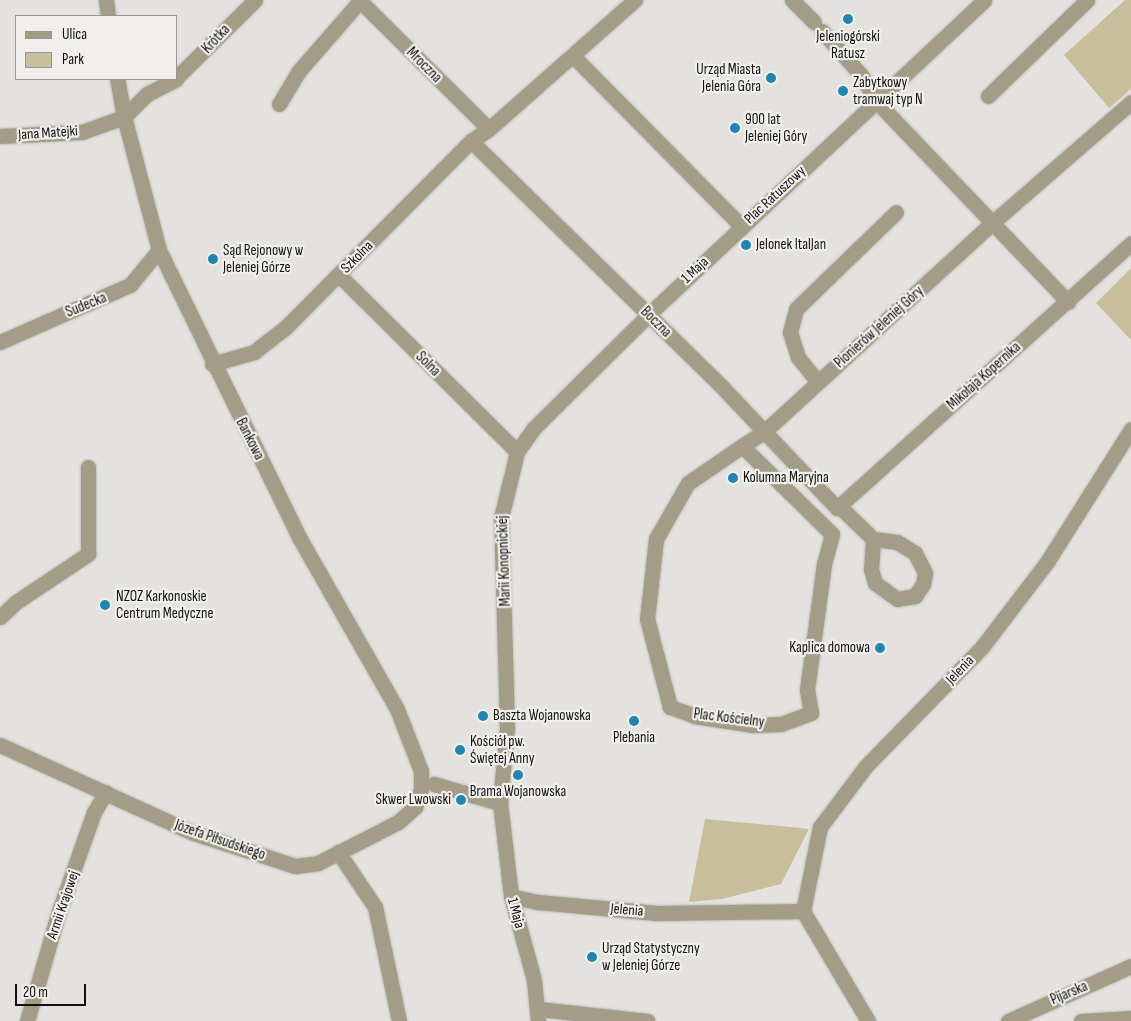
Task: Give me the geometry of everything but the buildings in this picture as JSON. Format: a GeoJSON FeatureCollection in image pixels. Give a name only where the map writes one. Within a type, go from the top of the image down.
{"type":"FeatureCollection","features":[{"type":"Feature","properties":{"kind":"street"},"geometry":{"type":"LineString","coordinates":[[106,0],[108,15]]}},
{"type":"Feature","properties":{"kind":"street"},"geometry":{"type":"LineString","coordinates":[[489,130],[635,0]]}},
{"type":"Feature","properties":{"kind":"street"},"geometry":{"type":"LineString","coordinates":[[792,0],[862,75],[876,101],[1068,302]]}},
{"type":"Feature","properties":{"kind":"street","name":"Plac Ratuszowy"},"geometry":{"type":"LineString","coordinates":[[573,56],[742,227],[984,0]]}},
{"type":"Feature","properties":{"kind":"street"},"geometry":{"type":"LineString","coordinates":[[988,96],[1087,0]]}},
{"type":"Feature","properties":{"kind":"street"},"geometry":{"type":"LineString","coordinates":[[279,104],[298,72],[360,1]]}},
{"type":"Feature","properties":{"kind":"street","name":"Mroczna"},"geometry":{"type":"LineString","coordinates":[[360,1],[489,130]]}},
{"type":"Feature","properties":{"kind":"street","name":"Krótka"},"geometry":{"type":"LineString","coordinates":[[178,77],[244,3]]}},
{"type":"Feature","properties":{"kind":"street","name":"Bankowa"},"geometry":{"type":"LineString","coordinates":[[117,80],[124,117],[159,250],[212,364],[299,537],[397,709],[421,772],[428,783]]}},
{"type":"Feature","properties":{"kind":"street","name":"Krótka"},"geometry":{"type":"LineString","coordinates":[[124,117],[147,94],[174,80]]}},
{"type":"Feature","properties":{"kind":"street","name":"Pionierów Jeleniej Góry"},"geometry":{"type":"LineString","coordinates":[[766,431],[992,223],[1131,102]]}},
{"type":"Feature","properties":{"kind":"street","name":"Jana Matejki"},"geometry":{"type":"LineString","coordinates":[[0,136],[82,132],[124,117]]}},
{"type":"Feature","properties":{"kind":"street","name":"Szkolna"},"geometry":{"type":"LineString","coordinates":[[212,364],[254,352],[284,328],[471,141],[489,130]]}},
{"type":"Feature","properties":{"kind":"street","name":"Boczna"},"geometry":{"type":"LineString","coordinates":[[471,141],[649,314],[766,431],[838,507],[873,539]]}},
{"type":"Feature","properties":{"kind":"street"},"geometry":{"type":"LineString","coordinates":[[818,382],[798,357],[790,332],[796,309],[896,212]]}},
{"type":"Feature","properties":{"kind":"street","name":"1 Maja"},"geometry":{"type":"LineString","coordinates":[[649,314],[742,227]]}},
{"type":"Feature","properties":{"kind":"street","name":"Mikołaja Kopernika"},"geometry":{"type":"LineString","coordinates":[[838,507],[1068,302],[1131,243]]}},
{"type":"Feature","properties":{"kind":"street","name":"Sudecka"},"geometry":{"type":"LineString","coordinates":[[0,342],[130,285],[159,250]]}},
{"type":"Feature","properties":{"kind":"street","name":"Solna"},"geometry":{"type":"LineString","coordinates":[[339,275],[517,452]]}},
{"type":"Feature","properties":{"kind":"street","name":"Marii Konopnickiej"},"geometry":{"type":"LineString","coordinates":[[500,803],[507,727],[501,518],[517,452],[534,428],[649,314]]}},
{"type":"Feature","properties":{"kind":"street","name":"Jelenia"},"geometry":{"type":"LineString","coordinates":[[511,896],[538,902],[656,913],[803,910],[820,827],[866,766],[982,647],[1048,562],[1131,429]]}},
{"type":"Feature","properties":{"kind":"street","name":"Plac Kościelny"},"geometry":{"type":"LineString","coordinates":[[742,446],[832,534],[824,564],[807,690],[811,713],[781,724],[753,725],[695,716],[670,707],[647,619],[656,540],[688,483],[742,446],[766,431]]}},
{"type":"Feature","properties":{"kind":"street"},"geometry":{"type":"LineString","coordinates":[[0,617],[16,602],[88,554],[88,467]]}},
{"type":"Feature","properties":{"kind":"street","name":"Józefa Piłsudskiego"},"geometry":{"type":"LineString","coordinates":[[0,745],[191,832],[295,866],[318,863],[407,814],[428,783]]}},
{"type":"Feature","properties":{"kind":"street"},"geometry":{"type":"LineString","coordinates":[[428,783],[500,803]]}},
{"type":"Feature","properties":{"kind":"street","name":"Armii Krajowej"},"geometry":{"type":"LineString","coordinates":[[27,1021],[59,911],[94,812],[106,792]]}},
{"type":"Feature","properties":{"kind":"street","name":"1 Maja"},"geometry":{"type":"LineString","coordinates":[[500,803],[511,896],[539,1015]]}},
{"type":"Feature","properties":{"kind":"street"},"geometry":{"type":"LineString","coordinates":[[338,852],[375,907],[399,1021]]}},
{"type":"Feature","properties":{"kind":"street"},"geometry":{"type":"LineString","coordinates":[[803,910],[868,1021]]}},
{"type":"Feature","properties":{"kind":"street","name":"Pijarska"},"geometry":{"type":"LineString","coordinates":[[1008,1021],[1131,966]]}},
{"type":"Feature","properties":{"kind":"street"},"geometry":{"type":"LineString","coordinates":[[539,1015],[603,1015],[647,1021]]}},
{"type":"Feature","properties":{"kind":"street"},"geometry":{"type":"LineString","coordinates":[[1081,1021],[1131,1018]]}},
{"type":"Feature","properties":{"kind":"green space"},"geometry":{"type":"Polygon","coordinates":[[[1125,0],[1131,0],[1131,89],[1109,108],[1064,55],[1125,0]]]}},
{"type":"Feature","properties":{"kind":"green space"},"geometry":{"type":"Polygon","coordinates":[[[1131,268],[1131,340],[1096,303],[1131,268]]]}},
{"type":"Feature","properties":{"kind":"green space"},"geometry":{"type":"Polygon","coordinates":[[[705,819],[809,829],[781,884],[722,899],[689,902],[705,819]]]}},
{"type":"Feature","properties":{"kind":"place","name":"Jeleniogórski Ratusz"},"geometry":{"type":"Point","coordinates":[848,19]}},
{"type":"Feature","properties":{"kind":"place","name":"Urząd Miasta Jelenia Góra"},"geometry":{"type":"Point","coordinates":[771,78]}},
{"type":"Feature","properties":{"kind":"place","name":"Zabytkowy tramwaj typ N"},"geometry":{"type":"Point","coordinates":[843,91]}},
{"type":"Feature","properties":{"kind":"place","name":"900 lat Jeleniej Góry"},"geometry":{"type":"Point","coordinates":[735,128]}},
{"type":"Feature","properties":{"kind":"place","name":"Jelonek ItalJan"},"geometry":{"type":"Point","coordinates":[746,245]}},
{"type":"Feature","properties":{"kind":"place","name":"Sąd Rejonowy w Jeleniej Górze"},"geometry":{"type":"Point","coordinates":[213,259]}},
{"type":"Feature","properties":{"kind":"place","name":"Kolumna Maryjna"},"geometry":{"type":"Point","coordinates":[733,478]}},
{"type":"Feature","properties":{"kind":"place","name":"NZOZ Karkonoskie Centrum Medyczne"},"geometry":{"type":"Point","coordinates":[105,605]}},
{"type":"Feature","properties":{"kind":"place","name":"Kaplica domowa"},"geometry":{"type":"Point","coordinates":[880,648]}},
{"type":"Feature","properties":{"kind":"place","name":"Baszta Wojanowska"},"geometry":{"type":"Point","coordinates":[483,716]}},
{"type":"Feature","properties":{"kind":"place","name":"Plebania"},"geometry":{"type":"Point","coordinates":[634,721]}},
{"type":"Feature","properties":{"kind":"place","name":"Kościół pw. Świętej Anny"},"geometry":{"type":"Point","coordinates":[460,750]}},
{"type":"Feature","properties":{"kind":"place","name":"Brama Wojanowska"},"geometry":{"type":"Point","coordinates":[518,775]}},
{"type":"Feature","properties":{"kind":"place","name":"Skwer Lwowski"},"geometry":{"type":"Point","coordinates":[461,800]}},
{"type":"Feature","properties":{"kind":"place","name":"Urząd Statystyczny w Jeleniej Górze"},"geometry":{"type":"Point","coordinates":[592,957]}}]}
